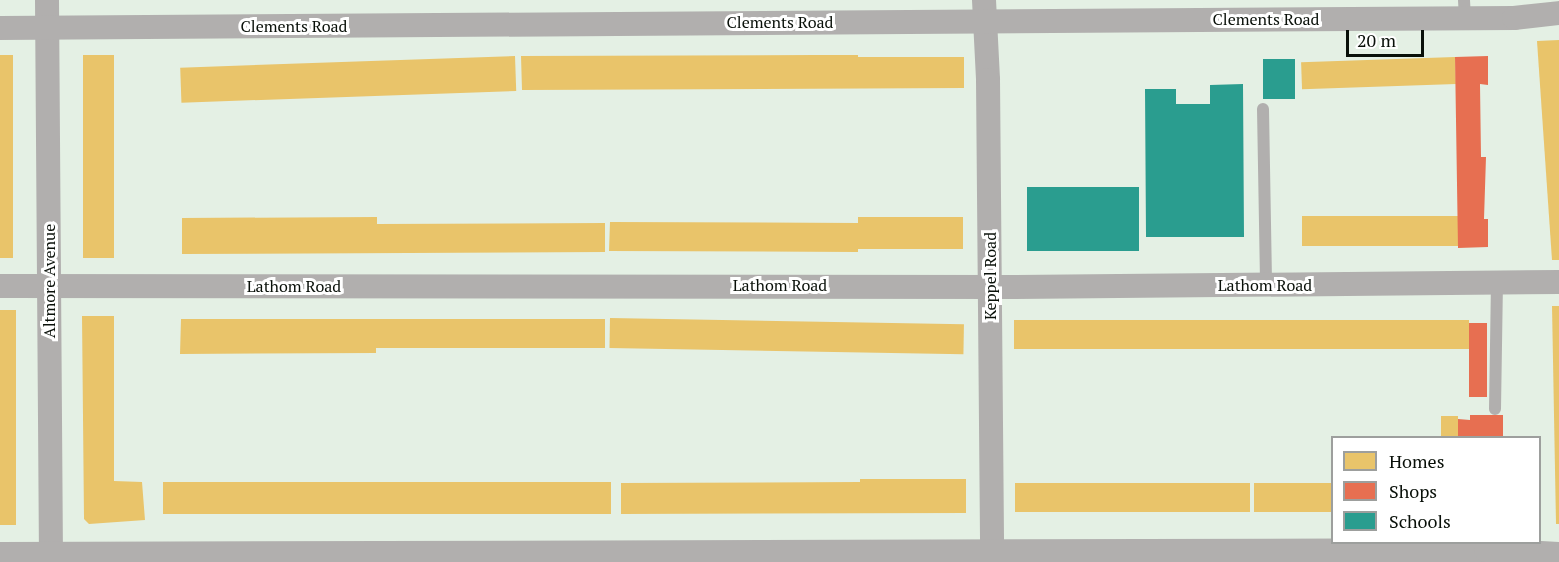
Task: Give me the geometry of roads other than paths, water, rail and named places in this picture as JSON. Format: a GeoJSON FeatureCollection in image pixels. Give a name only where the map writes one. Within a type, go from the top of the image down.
{"type":"FeatureCollection","features":[{"type":"Feature","properties":{"kind":"street","name":"Altmore Avenue"},"geometry":{"type":"LineString","coordinates":[[47,0],[51,557]]}},
{"type":"Feature","properties":{"kind":"street","name":"Clements Road"},"geometry":{"type":"LineString","coordinates":[[0,28],[984,10],[1464,9],[1514,18],[1559,13]]}},
{"type":"Feature","properties":{"kind":"street","name":"Keppel Road"},"geometry":{"type":"LineString","coordinates":[[984,10],[988,80],[992,557]]}},
{"type":"Feature","properties":{"kind":"street","name":"Lathom Road"},"geometry":{"type":"LineString","coordinates":[[0,286],[990,286],[1559,282]]}},
{"type":"Feature","properties":{"kind":"street"},"geometry":{"type":"LineString","coordinates":[[0,554],[51,557],[314,558],[992,557],[1486,546],[1559,554]]}},
{"type":"Feature","properties":{"kind":"lane"},"geometry":{"type":"LineString","coordinates":[[1263,109],[1266,285]]}},
{"type":"Feature","properties":{"kind":"lane"},"geometry":{"type":"LineString","coordinates":[[1495,410],[1497,283]]}}]}
